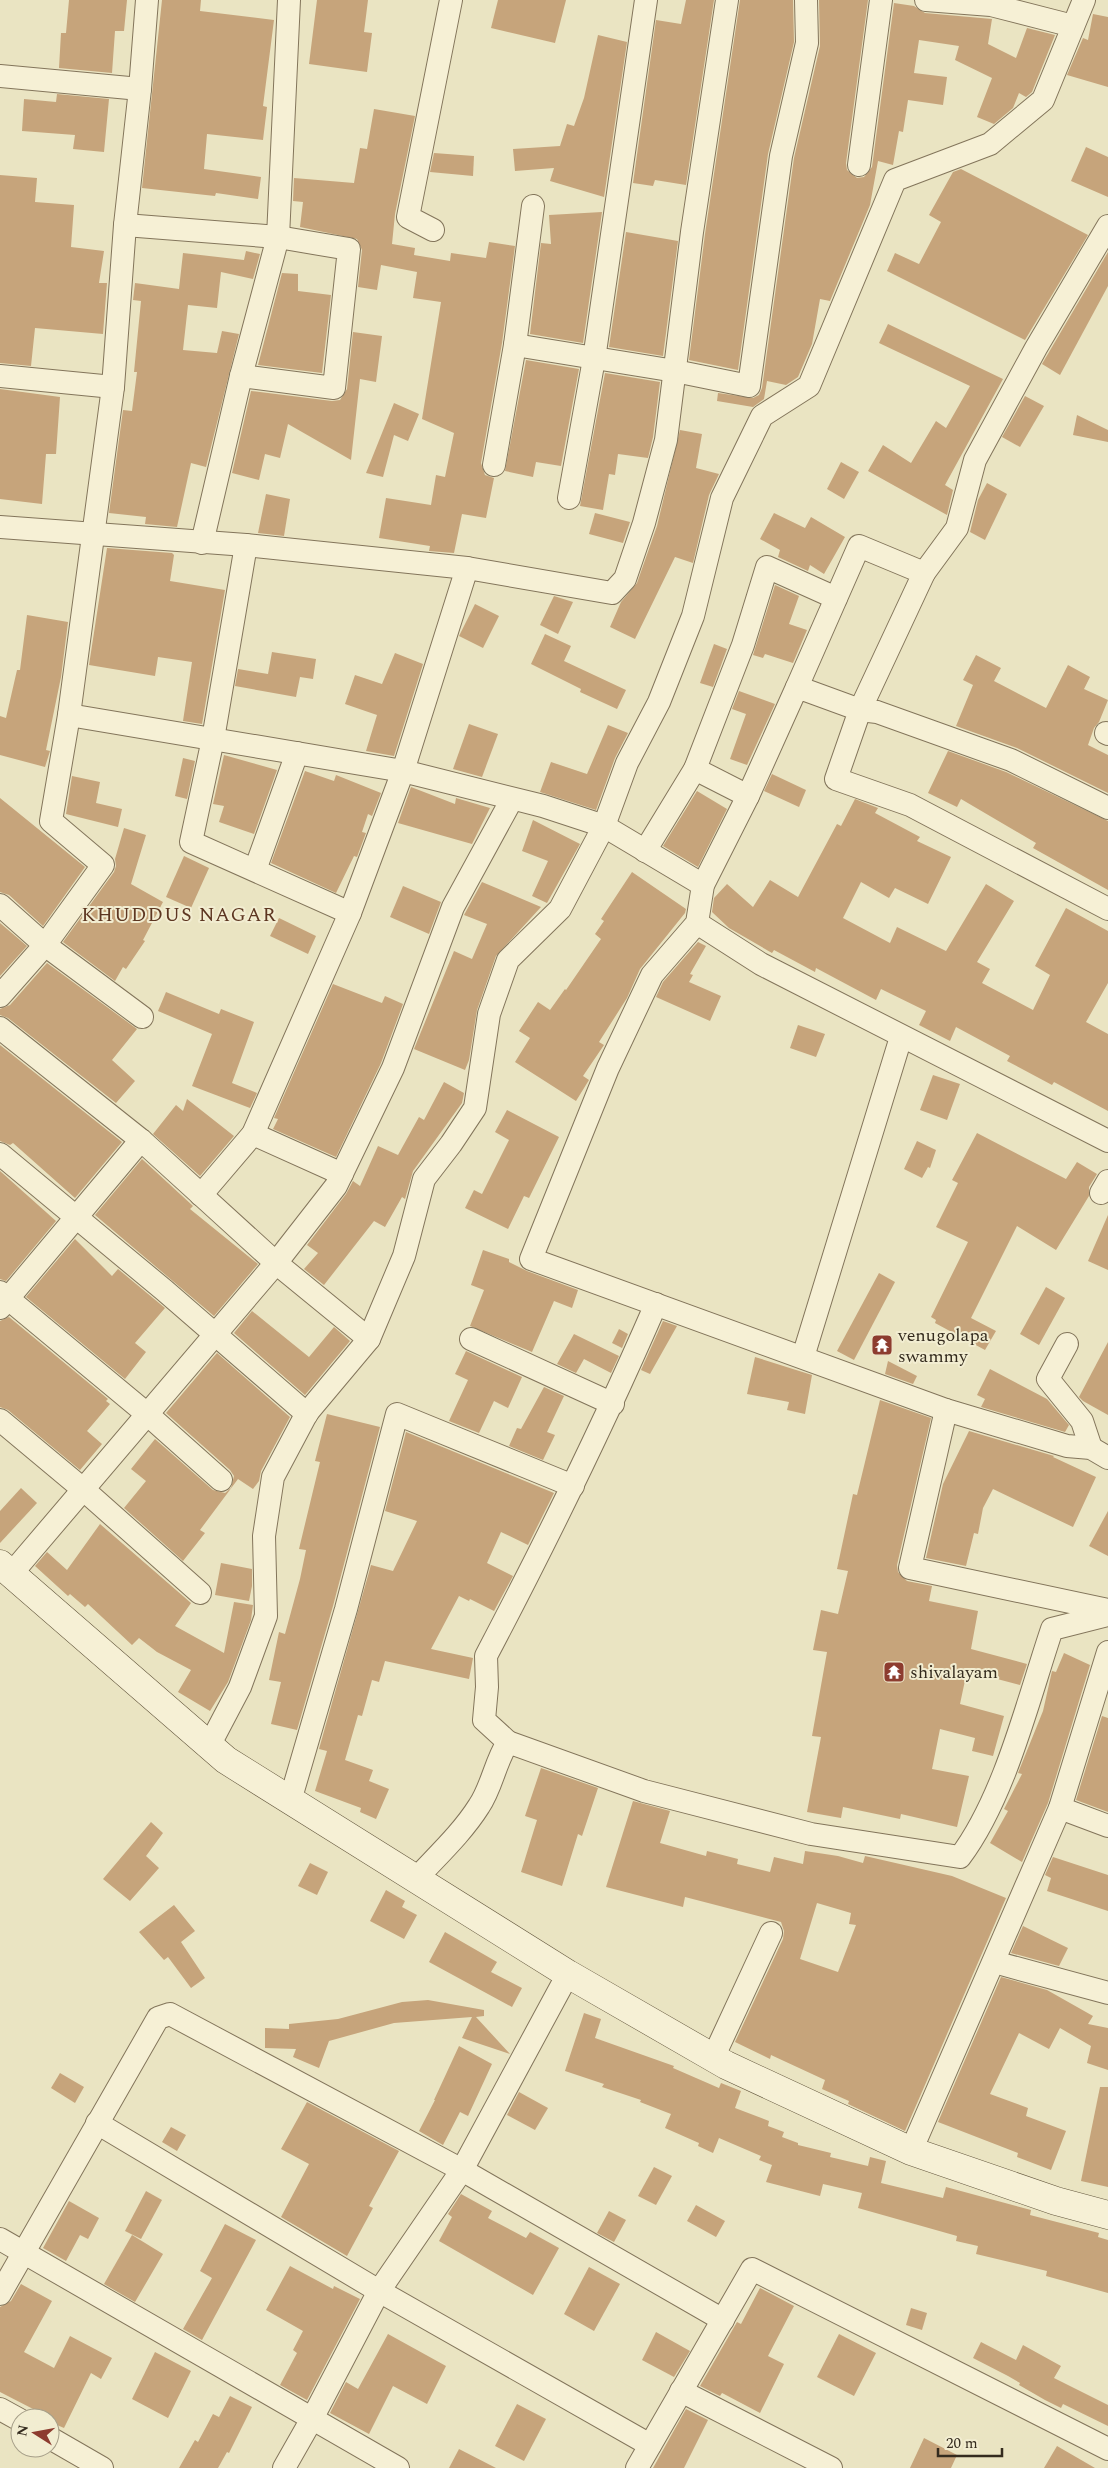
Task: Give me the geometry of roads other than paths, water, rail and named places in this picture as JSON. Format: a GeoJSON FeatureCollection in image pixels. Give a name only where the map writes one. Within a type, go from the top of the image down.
{"type":"FeatureCollection","features":[{"type":"Feature","properties":{"kind":"main road"},"geometry":{"type":"LineString","coordinates":[[6,1569],[226,1760],[568,1974],[713,2058],[911,2151],[1056,2201],[1108,2215]]}},
{"type":"Feature","properties":{"kind":"street"},"geometry":{"type":"LineString","coordinates":[[0,996],[46,945],[102,865],[51,821],[94,532],[113,387],[125,225],[140,90],[147,0]]}},
{"type":"Feature","properties":{"kind":"street"},"geometry":{"type":"LineString","coordinates":[[202,543],[241,376],[278,237],[289,0]]}},
{"type":"Feature","properties":{"kind":"street"},"geometry":{"type":"LineString","coordinates":[[433,230],[408,218],[451,0]]}},
{"type":"Feature","properties":{"kind":"street"},"geometry":{"type":"LineString","coordinates":[[569,498],[594,359],[646,0]]}},
{"type":"Feature","properties":{"kind":"street"},"geometry":{"type":"LineString","coordinates":[[0,527],[94,532],[202,543],[246,545],[467,568],[612,593],[625,579],[644,523],[666,440],[692,232],[727,0]]}},
{"type":"Feature","properties":{"kind":"street"},"geometry":{"type":"LineString","coordinates":[[516,345],[675,371],[749,386],[781,156],[807,43],[806,0]]}},
{"type":"Feature","properties":{"kind":"street"},"geometry":{"type":"LineString","coordinates":[[859,164],[881,0]]}},
{"type":"Feature","properties":{"kind":"street"},"geometry":{"type":"LineString","coordinates":[[926,0],[991,5],[1073,26]]}},
{"type":"Feature","properties":{"kind":"street"},"geometry":{"type":"LineString","coordinates":[[209,1746],[240,1687],[266,1616],[264,1536],[273,1477],[307,1414],[369,1339],[404,1256],[424,1179],[451,1144],[475,1108],[489,1014],[508,960],[560,909],[604,826],[627,763],[659,702],[693,616],[722,498],[762,416],[810,386],[894,180],[990,144],[1043,100],[1084,0]]}},
{"type":"Feature","properties":{"kind":"street"},"geometry":{"type":"LineString","coordinates":[[0,76],[140,90]]}},
{"type":"Feature","properties":{"kind":"street"},"geometry":{"type":"LineString","coordinates":[[494,465],[516,345],[533,206]]}},
{"type":"Feature","properties":{"kind":"street"},"geometry":{"type":"LineString","coordinates":[[125,225],[278,237],[349,249],[334,388],[241,376]]}},
{"type":"Feature","properties":{"kind":"street"},"geometry":{"type":"LineString","coordinates":[[1108,226],[1036,348],[975,460],[957,528],[924,573],[860,710],[836,779],[910,805],[1108,909]]}},
{"type":"Feature","properties":{"kind":"street"},"geometry":{"type":"LineString","coordinates":[[0,376],[113,387]]}},
{"type":"Feature","properties":{"kind":"street"},"geometry":{"type":"LineString","coordinates":[[246,545],[213,739],[192,842],[350,913]]}},
{"type":"Feature","properties":{"kind":"street"},"geometry":{"type":"LineString","coordinates":[[924,573],[859,546],[748,796],[703,885],[697,923],[652,975],[608,1068],[531,1259],[946,1410],[1067,1446],[1099,1453]]}},
{"type":"Feature","properties":{"kind":"street"},"geometry":{"type":"LineString","coordinates":[[645,850],[695,769],[743,645],[767,567],[836,598]]}},
{"type":"Feature","properties":{"kind":"street"},"geometry":{"type":"LineString","coordinates":[[202,1195],[253,1134],[350,913],[403,770],[467,568]]}},
{"type":"Feature","properties":{"kind":"street"},"geometry":{"type":"LineString","coordinates":[[797,687],[860,710],[877,712],[1011,760],[1108,808]]}},
{"type":"Feature","properties":{"kind":"street"},"geometry":{"type":"LineString","coordinates":[[68,714],[403,770],[543,806],[604,826],[703,885]]}},
{"type":"Feature","properties":{"kind":"street"},"geometry":{"type":"LineString","coordinates":[[255,870],[297,753]]}},
{"type":"Feature","properties":{"kind":"street"},"geometry":{"type":"LineString","coordinates":[[695,769],[748,796]]}},
{"type":"Feature","properties":{"kind":"street"},"geometry":{"type":"LineString","coordinates":[[6,1569],[84,1490],[214,1333],[276,1263],[336,1186],[392,1068],[453,907],[512,799]]}},
{"type":"Feature","properties":{"kind":"street"},"geometry":{"type":"LineString","coordinates":[[0,905],[46,945],[142,1017]]}},
{"type":"Feature","properties":{"kind":"street"},"geometry":{"type":"LineString","coordinates":[[697,923],[761,964],[1108,1141]]}},
{"type":"Feature","properties":{"kind":"street"},"geometry":{"type":"LineString","coordinates":[[0,1028],[142,1140],[276,1263],[369,1339]]}},
{"type":"Feature","properties":{"kind":"street"},"geometry":{"type":"LineString","coordinates":[[804,1357],[901,1037]]}},
{"type":"Feature","properties":{"kind":"street"},"geometry":{"type":"LineString","coordinates":[[253,1134],[342,1174]]}},
{"type":"Feature","properties":{"kind":"street"},"geometry":{"type":"LineString","coordinates":[[142,1140],[78,1217],[3,1299],[147,1414],[221,1480]]}},
{"type":"Feature","properties":{"kind":"street"},"geometry":{"type":"LineString","coordinates":[[0,1154],[78,1217],[307,1414]]}},
{"type":"Feature","properties":{"kind":"street"},"geometry":{"type":"LineString","coordinates":[[656,1304],[613,1404],[486,1656],[487,1687],[484,1720],[508,1742],[644,1790],[801,1832],[960,1857],[969,1846],[1002,1778],[1052,1628],[1108,1616]]}},
{"type":"Feature","properties":{"kind":"street"},"geometry":{"type":"LineString","coordinates":[[471,1339],[613,1404]]}},
{"type":"Feature","properties":{"kind":"street"},"geometry":{"type":"LineString","coordinates":[[1067,1344],[1048,1379],[1082,1421],[1099,1453]]}},
{"type":"Feature","properties":{"kind":"street"},"geometry":{"type":"LineString","coordinates":[[946,1410],[910,1568],[1108,1610]]}},
{"type":"Feature","properties":{"kind":"street"},"geometry":{"type":"LineString","coordinates":[[290,1801],[346,1609],[397,1414],[573,1486]]}},
{"type":"Feature","properties":{"kind":"street"},"geometry":{"type":"LineString","coordinates":[[0,1420],[84,1490],[200,1593]]}},
{"type":"Feature","properties":{"kind":"street"},"geometry":{"type":"LineString","coordinates":[[911,2151],[1060,1808],[1108,1652]]}},
{"type":"Feature","properties":{"kind":"street"},"geometry":{"type":"LineString","coordinates":[[415,1880],[462,1830],[480,1805],[499,1756],[508,1742]]}},
{"type":"Feature","properties":{"kind":"street"},"geometry":{"type":"LineString","coordinates":[[1060,1808],[1108,1826]]}},
{"type":"Feature","properties":{"kind":"street"},"geometry":{"type":"LineString","coordinates":[[713,2058],[771,1933]]}},
{"type":"Feature","properties":{"kind":"street"},"geometry":{"type":"LineString","coordinates":[[994,1962],[1108,1993]]}},
{"type":"Feature","properties":{"kind":"street"},"geometry":{"type":"LineString","coordinates":[[284,2468],[313,2417],[378,2291],[462,2170],[568,1974]]}},
{"type":"Feature","properties":{"kind":"street"},"geometry":{"type":"LineString","coordinates":[[0,2294],[158,2018],[170,2014],[462,2170],[723,2320]]}},
{"type":"Feature","properties":{"kind":"street"},"geometry":{"type":"LineString","coordinates":[[97,2123],[378,2291],[650,2445]]}},
{"type":"Feature","properties":{"kind":"street"},"geometry":{"type":"LineString","coordinates":[[0,2239],[313,2417],[398,2468]]}},
{"type":"Feature","properties":{"kind":"street"},"geometry":{"type":"LineString","coordinates":[[637,2468],[752,2269],[1108,2450]]}},
{"type":"Feature","properties":{"kind":"street"},"geometry":{"type":"LineString","coordinates":[[681,2391],[830,2468]]}},
{"type":"Feature","properties":{"kind":"street"},"geometry":{"type":"LineString","coordinates":[[60,2444],[102,2468]]}},
{"type":"Feature","properties":{"kind":"place","name":"venugolapa swammy"},"geometry":{"type":"Point","coordinates":[882,1345]}},
{"type":"Feature","properties":{"kind":"place","name":"shivalayam"},"geometry":{"type":"Point","coordinates":[894,1672]}},
{"type":"Feature","properties":{"kind":"district","name":"KHUDDUS NAGAR"},"geometry":{"type":"Point","coordinates":[179,914]}}]}
